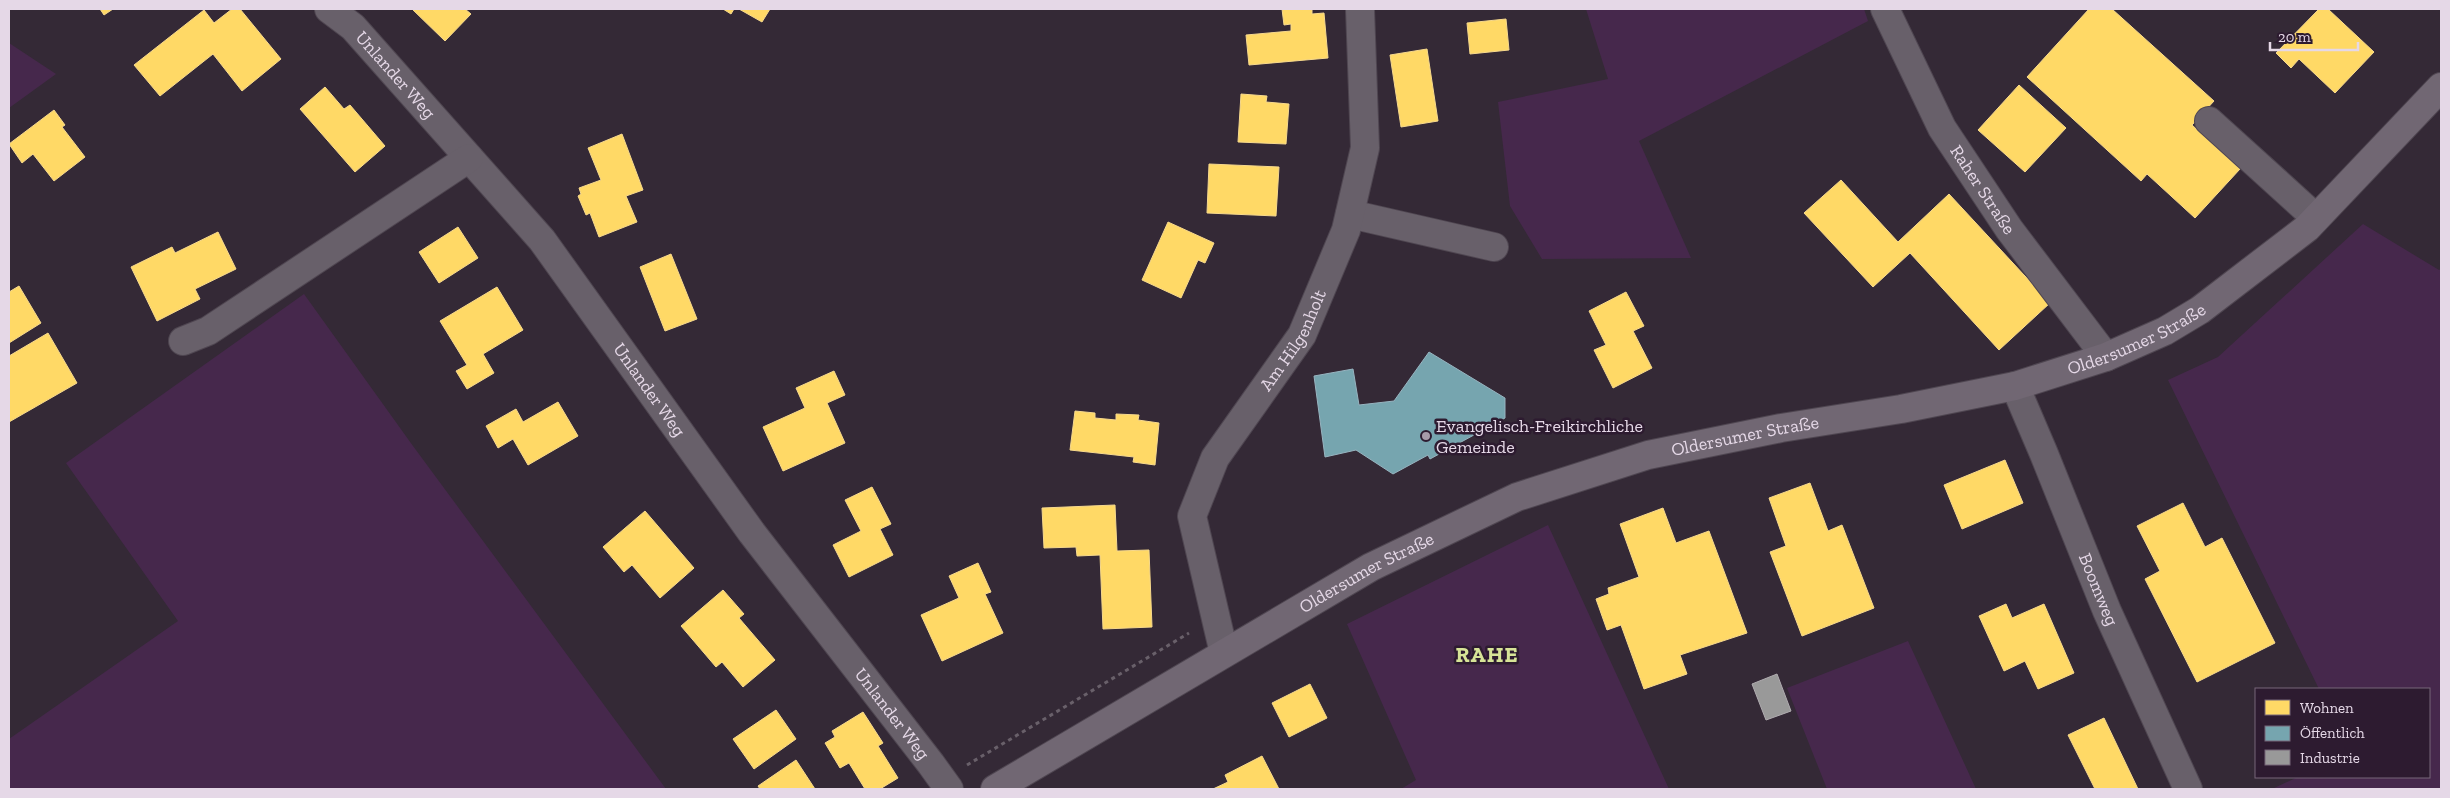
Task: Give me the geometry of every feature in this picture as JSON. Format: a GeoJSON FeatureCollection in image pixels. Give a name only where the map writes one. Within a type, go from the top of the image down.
{"type":"FeatureCollection","features":[{"type":"Feature","properties":{"kind":"main road","name":"Oldersumer Straße"},"geometry":{"type":"LineString","coordinates":[[995,789],[1371,568],[1517,496],[1648,455],[1781,428],[1901,409],[2015,386],[2106,357],[2165,332],[2200,310],[2306,228],[2441,88]]}},
{"type":"Feature","properties":{"kind":"street","name":"Unlander Weg"},"geometry":{"type":"LineString","coordinates":[[329,9],[353,27],[542,240],[752,534],[945,784]]}},
{"type":"Feature","properties":{"kind":"street","name":"Am Hilgenholt"},"geometry":{"type":"LineString","coordinates":[[1224,653],[1192,516],[1215,458],[1302,335],[1346,230],[1365,148],[1360,9]]}},
{"type":"Feature","properties":{"kind":"street","name":"Raher Straße"},"geometry":{"type":"LineString","coordinates":[[1885,9],[1942,128],[2009,229],[2106,357]]}},
{"type":"Feature","properties":{"kind":"street"},"geometry":{"type":"LineString","coordinates":[[2209,121],[2316,218]]}},
{"type":"Feature","properties":{"kind":"street"},"geometry":{"type":"LineString","coordinates":[[183,341],[208,331],[469,158]]}},
{"type":"Feature","properties":{"kind":"street"},"geometry":{"type":"LineString","coordinates":[[1350,214],[1494,247]]}},
{"type":"Feature","properties":{"kind":"street","name":"Boomweg"},"geometry":{"type":"LineString","coordinates":[[2015,386],[2107,611],[2188,789]]}},
{"type":"Feature","properties":{"kind":"path"},"geometry":{"type":"LineString","coordinates":[[945,784],[1216,617]]}},
{"type":"Feature","properties":{"kind":"shaded area"},"geometry":{"type":"Polygon","coordinates":[[[1586,9],[1864,9],[1868,21],[1639,141],[1691,258],[1542,259],[1510,206],[1498,102],[1608,79],[1586,9]]]}},
{"type":"Feature","properties":{"kind":"shaded area"},"geometry":{"type":"Polygon","coordinates":[[[9,43],[56,74],[9,108],[9,43]]]}},
{"type":"Feature","properties":{"kind":"shaded area"},"geometry":{"type":"Polygon","coordinates":[[[2363,224],[2439,270],[2441,269],[2441,789],[2272,789],[2296,778],[2430,778],[2430,688],[2319,688],[2168,380],[2218,357],[2363,224]]]}},
{"type":"Feature","properties":{"kind":"shaded area"},"geometry":{"type":"Polygon","coordinates":[[[304,294],[413,446],[666,789],[9,789],[9,739],[178,621],[66,463],[304,294]]]}},
{"type":"Feature","properties":{"kind":"shaded area"},"geometry":{"type":"Polygon","coordinates":[[[1548,525],[1669,789],[1401,789],[1416,780],[1347,624],[1548,525]]]}},
{"type":"Feature","properties":{"kind":"shaded area"},"geometry":{"type":"Polygon","coordinates":[[[1908,641],[1976,789],[1827,789],[1787,688],[1908,641]]]}},
{"type":"Feature","properties":{"kind":"building: Wohnen"},"geometry":{"type":"Polygon","coordinates":[[[100,9],[113,9],[104,15],[100,9]]]}},
{"type":"Feature","properties":{"kind":"building: Wohnen"},"geometry":{"type":"Polygon","coordinates":[[[232,9],[240,9],[281,59],[242,91],[213,54],[160,96],[134,65],[204,10],[214,23],[232,9]]]}},
{"type":"Feature","properties":{"kind":"building: Wohnen"},"geometry":{"type":"Polygon","coordinates":[[[412,9],[465,9],[471,14],[445,41],[412,9]]]}},
{"type":"Feature","properties":{"kind":"building: Wohnen"},"geometry":{"type":"Polygon","coordinates":[[[723,9],[734,9],[731,14],[723,9]]]}},
{"type":"Feature","properties":{"kind":"building: Wohnen"},"geometry":{"type":"Polygon","coordinates":[[[739,9],[770,9],[762,22],[739,9]]]}},
{"type":"Feature","properties":{"kind":"building: Wohnen"},"geometry":{"type":"Polygon","coordinates":[[[1282,9],[1312,9],[1312,14],[1324,13],[1328,58],[1249,65],[1246,35],[1291,31],[1291,24],[1284,25],[1282,9]]]}},
{"type":"Feature","properties":{"kind":"building: Wohnen"},"geometry":{"type":"Polygon","coordinates":[[[2089,9],[2112,9],[2214,101],[2192,125],[2240,169],[2195,218],[2147,174],[2141,181],[2027,77],[2089,9]]]}},
{"type":"Feature","properties":{"kind":"building: Wohnen"},"geometry":{"type":"Polygon","coordinates":[[[2319,9],[2328,9],[2374,52],[2335,93],[2299,59],[2291,68],[2276,53],[2319,9]]]}},
{"type":"Feature","properties":{"kind":"building: Wohnen"},"geometry":{"type":"Polygon","coordinates":[[[1506,19],[1509,50],[1470,54],[1467,23],[1506,19]]]}},
{"type":"Feature","properties":{"kind":"building: Wohnen"},"geometry":{"type":"Polygon","coordinates":[[[1427,49],[1438,121],[1401,127],[1390,55],[1427,49]]]}},
{"type":"Feature","properties":{"kind":"building: Wohnen"},"geometry":{"type":"Polygon","coordinates":[[[2019,85],[2066,128],[2025,172],[1978,130],[2019,85]]]}},
{"type":"Feature","properties":{"kind":"building: Wohnen"},"geometry":{"type":"Polygon","coordinates":[[[325,87],[344,109],[350,105],[385,146],[355,172],[300,109],[325,87]]]}},
{"type":"Feature","properties":{"kind":"building: Wohnen"},"geometry":{"type":"Polygon","coordinates":[[[1241,94],[1267,96],[1266,102],[1289,104],[1286,144],[1238,142],[1241,94]]]}},
{"type":"Feature","properties":{"kind":"building: Wohnen"},"geometry":{"type":"Polygon","coordinates":[[[54,110],[65,125],[62,127],[85,157],[54,181],[33,154],[22,163],[9,144],[54,110]]]}},
{"type":"Feature","properties":{"kind":"building: Wohnen"},"geometry":{"type":"Polygon","coordinates":[[[622,134],[643,190],[626,196],[637,222],[599,237],[590,213],[586,215],[578,196],[581,194],[579,188],[601,180],[588,148],[622,134]]]}},
{"type":"Feature","properties":{"kind":"building: Wohnen"},"geometry":{"type":"Polygon","coordinates":[[[1209,164],[1279,167],[1276,216],[1207,213],[1209,164]]]}},
{"type":"Feature","properties":{"kind":"building: Wohnen"},"geometry":{"type":"Polygon","coordinates":[[[1841,180],[1898,242],[1949,194],[2050,303],[1999,350],[1910,253],[1873,287],[1804,213],[1841,180]]]}},
{"type":"Feature","properties":{"kind":"building: Wohnen"},"geometry":{"type":"Polygon","coordinates":[[[1168,222],[1214,243],[1205,263],[1198,260],[1181,298],[1142,280],[1168,222]]]}},
{"type":"Feature","properties":{"kind":"building: Wohnen"},"geometry":{"type":"Polygon","coordinates":[[[458,227],[478,258],[439,283],[419,252],[458,227]]]}},
{"type":"Feature","properties":{"kind":"building: Wohnen"},"geometry":{"type":"Polygon","coordinates":[[[218,232],[236,269],[195,289],[200,299],[157,321],[131,267],[172,247],[175,253],[218,232]]]}},
{"type":"Feature","properties":{"kind":"building: Wohnen"},"geometry":{"type":"Polygon","coordinates":[[[671,254],[697,319],[665,331],[640,267],[671,254]]]}},
{"type":"Feature","properties":{"kind":"building: Wohnen"},"geometry":{"type":"Polygon","coordinates":[[[19,286],[41,323],[9,343],[9,292],[19,286]]]}},
{"type":"Feature","properties":{"kind":"building: Wohnen"},"geometry":{"type":"Polygon","coordinates":[[[497,287],[523,330],[483,354],[494,373],[467,389],[456,371],[467,365],[440,321],[497,287]]]}},
{"type":"Feature","properties":{"kind":"building: Wohnen"},"geometry":{"type":"Polygon","coordinates":[[[1626,292],[1644,326],[1633,331],[1652,368],[1613,388],[1594,350],[1606,345],[1589,311],[1626,292]]]}},
{"type":"Feature","properties":{"kind":"building: Wohnen"},"geometry":{"type":"Polygon","coordinates":[[[48,333],[77,383],[9,422],[9,356],[48,333]]]}},
{"type":"Feature","properties":{"kind":"building: Wohnen"},"geometry":{"type":"Polygon","coordinates":[[[834,371],[845,395],[827,403],[845,443],[783,471],[763,427],[805,408],[796,388],[834,371]]]}},
{"type":"Feature","properties":{"kind":"building: Wohnen"},"geometry":{"type":"Polygon","coordinates":[[[558,402],[578,436],[528,465],[513,439],[498,448],[486,426],[516,409],[523,422],[558,402]]]}},
{"type":"Feature","properties":{"kind":"building: Wohnen"},"geometry":{"type":"Polygon","coordinates":[[[1075,411],[1095,413],[1095,418],[1116,420],[1116,414],[1139,415],[1138,420],[1159,423],[1155,465],[1133,462],[1134,457],[1070,450],[1075,411]]]}},
{"type":"Feature","properties":{"kind":"building: Wohnen"},"geometry":{"type":"Polygon","coordinates":[[[2005,460],[2023,503],[1962,529],[1944,485],[2005,460]]]}},
{"type":"Feature","properties":{"kind":"building: Wohnen"},"geometry":{"type":"Polygon","coordinates":[[[1810,483],[1828,531],[1842,525],[1874,608],[1802,636],[1770,552],[1786,546],[1769,498],[1810,483]]]}},
{"type":"Feature","properties":{"kind":"building: Wohnen"},"geometry":{"type":"Polygon","coordinates":[[[872,487],[891,524],[880,529],[893,555],[849,577],[833,545],[861,531],[845,500],[872,487]]]}},
{"type":"Feature","properties":{"kind":"building: Wohnen"},"geometry":{"type":"Polygon","coordinates":[[[2183,503],[2205,547],[2222,538],[2275,643],[2197,682],[2145,579],[2160,571],[2137,526],[2183,503]]]}},
{"type":"Feature","properties":{"kind":"building: Wohnen"},"geometry":{"type":"Polygon","coordinates":[[[1115,505],[1117,551],[1149,550],[1152,627],[1103,629],[1100,555],[1077,556],[1076,547],[1044,548],[1042,508],[1115,505]]]}},
{"type":"Feature","properties":{"kind":"building: Wohnen"},"geometry":{"type":"Polygon","coordinates":[[[1663,508],[1676,543],[1709,531],[1747,633],[1680,655],[1687,674],[1644,689],[1621,625],[1607,630],[1596,599],[1609,594],[1608,588],[1639,577],[1620,524],[1663,508]]]}},
{"type":"Feature","properties":{"kind":"building: Wohnen"},"geometry":{"type":"Polygon","coordinates":[[[645,511],[694,568],[660,598],[632,565],[624,572],[603,547],[645,511]]]}},
{"type":"Feature","properties":{"kind":"building: Wohnen"},"geometry":{"type":"Polygon","coordinates":[[[978,563],[991,592],[985,594],[1003,633],[942,661],[921,615],[959,598],[949,576],[978,563]]]}},
{"type":"Feature","properties":{"kind":"building: Wohnen"},"geometry":{"type":"Polygon","coordinates":[[[723,590],[744,614],[739,618],[775,660],[743,687],[722,662],[716,667],[681,626],[723,590]]]}},
{"type":"Feature","properties":{"kind":"building: Wohnen"},"geometry":{"type":"Polygon","coordinates":[[[2006,604],[2012,618],[2044,604],[2074,673],[2038,689],[2025,661],[2004,671],[1979,616],[2006,604]]]}},
{"type":"Feature","properties":{"kind":"building: Wohnen"},"geometry":{"type":"Polygon","coordinates":[[[1310,684],[1327,718],[1289,737],[1272,703],[1310,684]]]}},
{"type":"Feature","properties":{"kind":"building: Wohnen"},"geometry":{"type":"Polygon","coordinates":[[[776,710],[796,739],[754,769],[733,739],[776,710]]]}},
{"type":"Feature","properties":{"kind":"building: Wohnen"},"geometry":{"type":"Polygon","coordinates":[[[863,712],[883,743],[878,746],[898,778],[880,789],[865,789],[849,763],[840,768],[825,743],[835,737],[832,731],[863,712]]]}},
{"type":"Feature","properties":{"kind":"building: Wohnen"},"geometry":{"type":"Polygon","coordinates":[[[2104,718],[2138,789],[2095,789],[2068,735],[2104,718]]]}},
{"type":"Feature","properties":{"kind":"building: Wohnen"},"geometry":{"type":"Polygon","coordinates":[[[1262,756],[1279,789],[1213,789],[1228,782],[1225,775],[1262,756]]]}},
{"type":"Feature","properties":{"kind":"building: Wohnen"},"geometry":{"type":"Polygon","coordinates":[[[796,760],[815,789],[760,789],[758,786],[796,760]]]}},
{"type":"Feature","properties":{"kind":"building: Öffentlich"},"geometry":{"type":"Polygon","coordinates":[[[1429,352],[1505,398],[1505,418],[1430,459],[1428,455],[1393,474],[1356,450],[1325,457],[1314,376],[1353,369],[1359,405],[1394,401],[1429,352]]]}},
{"type":"Feature","properties":{"kind":"building: Industrie"},"geometry":{"type":"Polygon","coordinates":[[[1777,674],[1791,711],[1766,720],[1752,684],[1777,674]]]}},
{"type":"Feature","properties":{"kind":"place","name":"Evangelisch-Freikirchliche Gemeinde"},"geometry":{"type":"Point","coordinates":[1426,436]}},
{"type":"Feature","properties":{"kind":"district","name":"RAHE"},"geometry":{"type":"Point","coordinates":[1487,654]}}]}
